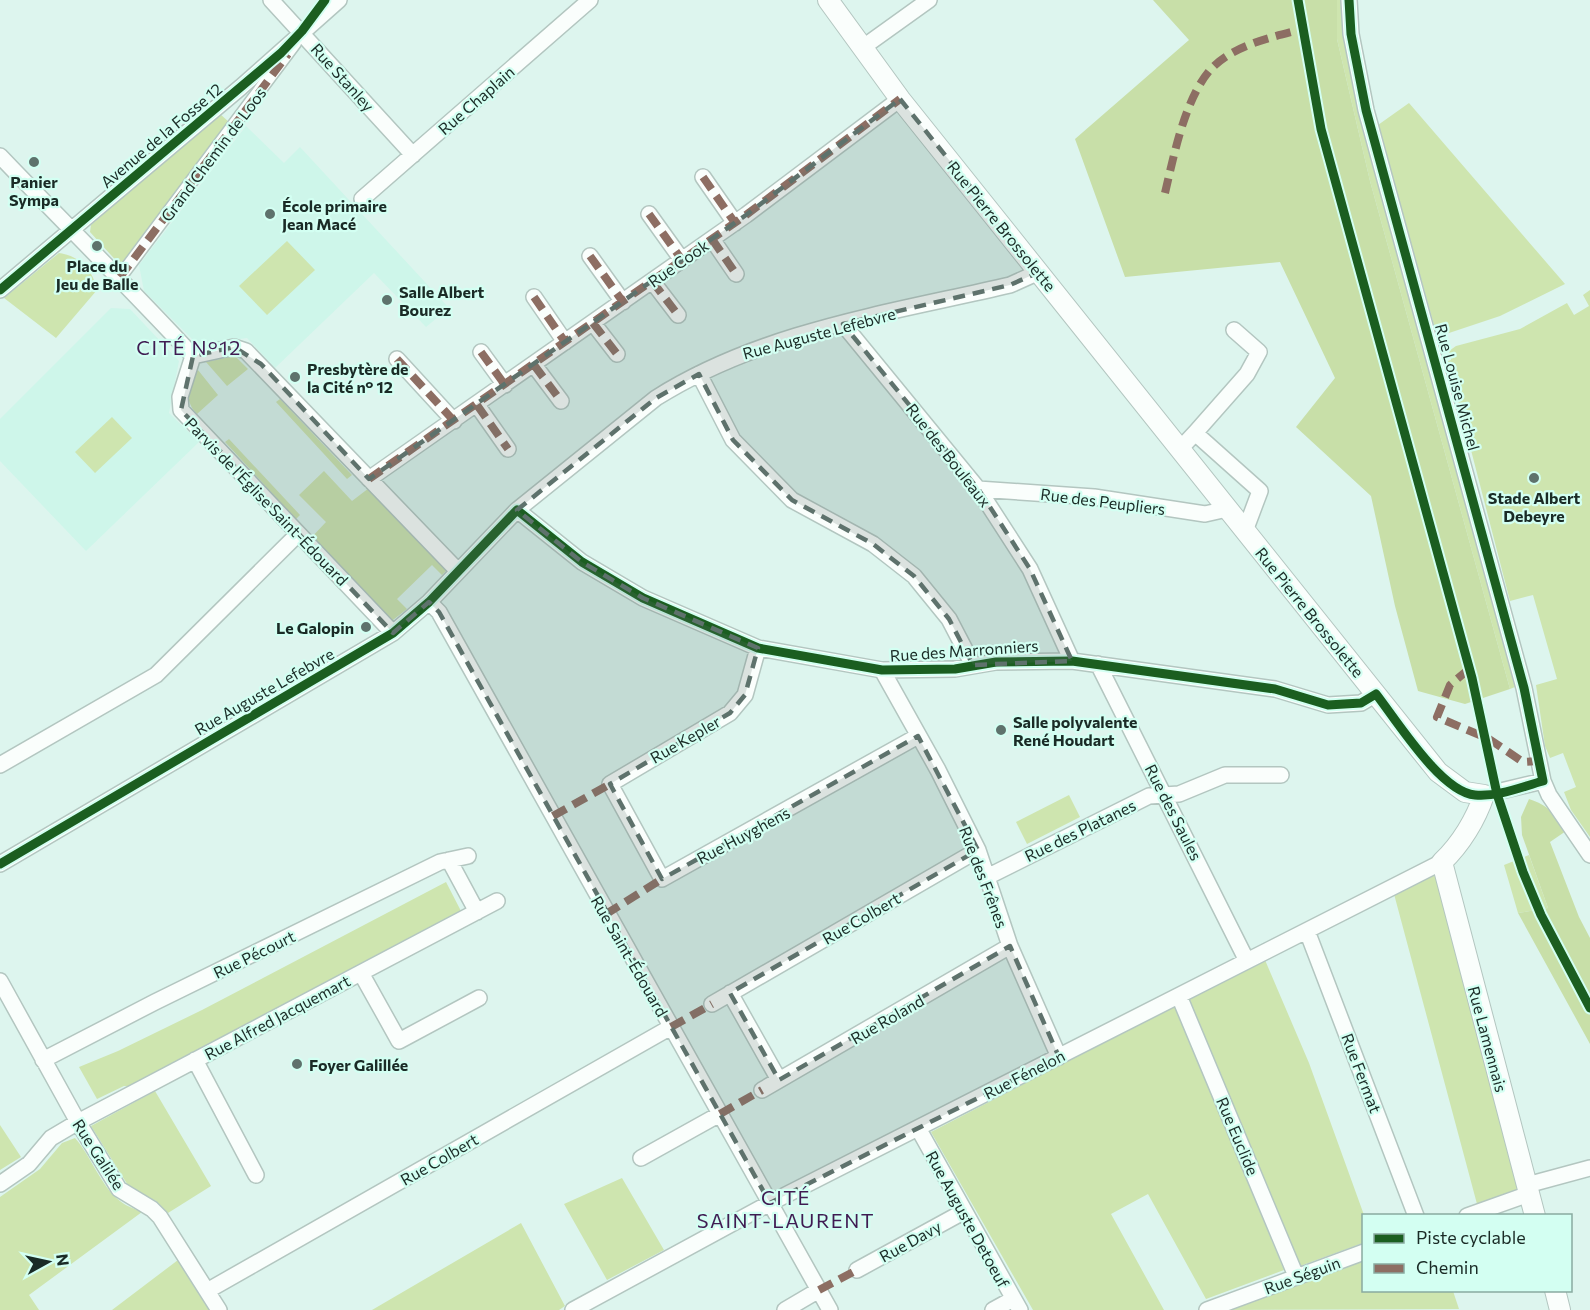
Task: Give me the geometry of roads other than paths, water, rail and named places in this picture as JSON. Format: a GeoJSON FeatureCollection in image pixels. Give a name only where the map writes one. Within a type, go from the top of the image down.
{"type":"FeatureCollection","features":[{"type":"Feature","properties":{"kind":"street","name":"Rue Stanley"},"geometry":{"type":"LineString","coordinates":[[272,0],[413,155]]}},
{"type":"Feature","properties":{"kind":"street","name":"Grand Chemin de Loos"},"geometry":{"type":"LineString","coordinates":[[120,277],[286,58],[325,0]]}},
{"type":"Feature","properties":{"kind":"street","name":"Avenue de la Fosse 12"},"geometry":{"type":"LineString","coordinates":[[0,290],[249,80],[339,0]]}},
{"type":"Feature","properties":{"kind":"street","name":"Rue Chaplain"},"geometry":{"type":"LineString","coordinates":[[362,200],[590,0]]}},
{"type":"Feature","properties":{"kind":"street","name":"Rue Pierre Brossolette"},"geometry":{"type":"LineString","coordinates":[[828,0],[900,99],[1438,772],[1454,787],[1474,795],[1484,795],[1543,781]]}},
{"type":"Feature","properties":{"kind":"street"},"geometry":{"type":"LineString","coordinates":[[862,48],[929,0]]}},
{"type":"Feature","properties":{"kind":"street","name":"Rue Louise Michel"},"geometry":{"type":"LineString","coordinates":[[1349,0],[1353,44],[1366,110],[1510,635],[1543,781],[1549,795],[1590,855]]}},
{"type":"Feature","properties":{"kind":"street","name":"Rue Cook"},"geometry":{"type":"LineString","coordinates":[[369,479],[735,223],[900,99]]}},
{"type":"Feature","properties":{"kind":"street"},"geometry":{"type":"LineString","coordinates":[[0,156],[120,277],[193,356],[234,347],[246,351],[458,571]]}},
{"type":"Feature","properties":{"kind":"street"},"geometry":{"type":"LineString","coordinates":[[703,177],[735,223]]}},
{"type":"Feature","properties":{"kind":"street"},"geometry":{"type":"LineString","coordinates":[[649,214],[682,260]]}},
{"type":"Feature","properties":{"kind":"street"},"geometry":{"type":"LineString","coordinates":[[712,239],[736,273]]}},
{"type":"Feature","properties":{"kind":"street"},"geometry":{"type":"LineString","coordinates":[[590,256],[623,302]]}},
{"type":"Feature","properties":{"kind":"street","name":"Rue Auguste Lefebvre"},"geometry":{"type":"LineString","coordinates":[[0,864],[393,633],[429,602],[517,510],[656,398],[699,374],[756,347],[1010,285],[1039,272]]}},
{"type":"Feature","properties":{"kind":"street"},"geometry":{"type":"LineString","coordinates":[[652,281],[678,315]]}},
{"type":"Feature","properties":{"kind":"street"},"geometry":{"type":"LineString","coordinates":[[534,297],[565,342]]}},
{"type":"Feature","properties":{"kind":"street"},"geometry":{"type":"LineString","coordinates":[[593,323],[616,354]]}},
{"type":"Feature","properties":{"kind":"street","name":"Rue des Bouleaux"},"geometry":{"type":"LineString","coordinates":[[843,324],[978,489],[1030,569],[1072,661]]}},
{"type":"Feature","properties":{"kind":"street"},"geometry":{"type":"LineString","coordinates":[[1180,448],[1247,374],[1259,352],[1234,330]]}},
{"type":"Feature","properties":{"kind":"street"},"geometry":{"type":"LineString","coordinates":[[481,352],[505,385]]}},
{"type":"Feature","properties":{"kind":"street","name":"Parvis de l'Église Saint-Édouard"},"geometry":{"type":"LineString","coordinates":[[193,356],[180,397],[181,410],[393,633]]}},
{"type":"Feature","properties":{"kind":"street"},"geometry":{"type":"LineString","coordinates":[[397,359],[454,421]]}},
{"type":"Feature","properties":{"kind":"street"},"geometry":{"type":"LineString","coordinates":[[534,365],[561,401]]}},
{"type":"Feature","properties":{"kind":"street"},"geometry":{"type":"LineString","coordinates":[[699,374],[733,440],[792,500],[873,544],[914,576],[949,619],[973,665]]}},
{"type":"Feature","properties":{"kind":"street"},"geometry":{"type":"LineString","coordinates":[[477,405],[508,449]]}},
{"type":"Feature","properties":{"kind":"street","name":"Rue Pierre Brossolette"},"geometry":{"type":"LineString","coordinates":[[1195,433],[1260,491],[1245,531]]}},
{"type":"Feature","properties":{"kind":"street","name":"Rue des Peupliers"},"geometry":{"type":"LineString","coordinates":[[978,489],[1094,497],[1204,514],[1227,509]]}},
{"type":"Feature","properties":{"kind":"street","name":"Rue des Marronniers"},"geometry":{"type":"LineString","coordinates":[[517,510],[582,562],[633,592],[758,648],[882,670],[956,669],[973,665],[1051,659],[1072,661],[1275,689],[1328,705],[1361,703],[1376,694]]}},
{"type":"Feature","properties":{"kind":"street"},"geometry":{"type":"LineString","coordinates":[[0,765],[156,675],[298,534]]}},
{"type":"Feature","properties":{"kind":"street","name":"Rue Saint-Édouard"},"geometry":{"type":"LineString","coordinates":[[429,602],[442,618],[830,1310]]}},
{"type":"Feature","properties":{"kind":"street","name":"Rue Kepler"},"geometry":{"type":"LineString","coordinates":[[610,784],[730,713],[745,695],[758,648]]}},
{"type":"Feature","properties":{"kind":"street","name":"Rue des Saules"},"geometry":{"type":"LineString","coordinates":[[1098,664],[1247,961]]}},
{"type":"Feature","properties":{"kind":"street","name":"Rue des Frênes"},"geometry":{"type":"LineString","coordinates":[[882,670],[978,850],[1010,946],[1059,1057]]}},
{"type":"Feature","properties":{"kind":"street","name":"Rue Huyghens"},"geometry":{"type":"LineString","coordinates":[[610,784],[662,879],[918,736]]}},
{"type":"Feature","properties":{"kind":"street","name":"Rue des Platanes"},"geometry":{"type":"LineString","coordinates":[[987,877],[1149,796],[1179,794],[1225,775],[1281,775]]}},
{"type":"Feature","properties":{"kind":"street"},"geometry":{"type":"LineString","coordinates":[[1454,787],[1462,804],[1466,830]]}},
{"type":"Feature","properties":{"kind":"street","name":"Rue Fénelon"},"geometry":{"type":"LineString","coordinates":[[573,1310],[770,1203],[1442,862],[1451,853],[1474,819],[1484,795]]}},
{"type":"Feature","properties":{"kind":"street","name":"Rue Colbert"},"geometry":{"type":"LineString","coordinates":[[712,1004],[978,850]]}},
{"type":"Feature","properties":{"kind":"street","name":"Rue Pécourt"},"geometry":{"type":"LineString","coordinates":[[43,1060],[155,1002],[440,862],[468,856]]}},
{"type":"Feature","properties":{"kind":"street"},"geometry":{"type":"LineString","coordinates":[[449,860],[477,912]]}},
{"type":"Feature","properties":{"kind":"street","name":"Rue Lamennais"},"geometry":{"type":"LineString","coordinates":[[1442,862],[1535,1214]]}},
{"type":"Feature","properties":{"kind":"street","name":"Rue Alfred Jacquemart"},"geometry":{"type":"LineString","coordinates":[[0,1184],[29,1164],[51,1138],[78,1122],[497,901]]}},
{"type":"Feature","properties":{"kind":"street","name":"Rue Fermat"},"geometry":{"type":"LineString","coordinates":[[1307,931],[1416,1214]]}},
{"type":"Feature","properties":{"kind":"street","name":"Rue Roland"},"geometry":{"type":"LineString","coordinates":[[762,1090],[1010,946]]}},
{"type":"Feature","properties":{"kind":"street"},"geometry":{"type":"LineString","coordinates":[[361,973],[367,979],[399,1041],[479,998]]}},
{"type":"Feature","properties":{"kind":"street","name":"Rue Galilée"},"geometry":{"type":"LineString","coordinates":[[0,981],[78,1122],[119,1189],[152,1209],[160,1217],[219,1310]]}},
{"type":"Feature","properties":{"kind":"street"},"geometry":{"type":"LineString","coordinates":[[730,993],[779,1080]]}},
{"type":"Feature","properties":{"kind":"street","name":"Rue Euclide"},"geometry":{"type":"LineString","coordinates":[[1179,996],[1296,1276]]}},
{"type":"Feature","properties":{"kind":"street","name":"Rue Colbert"},"geometry":{"type":"LineString","coordinates":[[207,1291],[671,1027]]}},
{"type":"Feature","properties":{"kind":"street"},"geometry":{"type":"LineString","coordinates":[[195,1060],[256,1175]]}},
{"type":"Feature","properties":{"kind":"street"},"geometry":{"type":"LineString","coordinates":[[641,1158],[720,1114]]}},
{"type":"Feature","properties":{"kind":"street","name":"Rue Auguste Detoeuf"},"geometry":{"type":"LineString","coordinates":[[918,1128],[1016,1304]]}},
{"type":"Feature","properties":{"kind":"street"},"geometry":{"type":"LineString","coordinates":[[1469,1214],[1590,1168]]}},
{"type":"Feature","properties":{"kind":"street","name":"Rue Davy"},"geometry":{"type":"LineString","coordinates":[[857,1270],[963,1212]]}},
{"type":"Feature","properties":{"kind":"street","name":"Rue Séguin"},"geometry":{"type":"LineString","coordinates":[[1207,1310],[1362,1253]]}},
{"type":"Feature","properties":{"kind":"street"},"geometry":{"type":"LineString","coordinates":[[785,1310],[819,1290]]}},
{"type":"Feature","properties":{"kind":"street"},"geometry":{"type":"LineString","coordinates":[[1556,1292],[1560,1310]]}},
{"type":"Feature","properties":{"kind":"street"},"geometry":{"type":"LineString","coordinates":[[993,1310],[1016,1304]]}},
{"type":"Feature","properties":{"kind":"place","name":"Panier Sympa"},"geometry":{"type":"Point","coordinates":[34,162]}},
{"type":"Feature","properties":{"kind":"place","name":"École primaire Jean Macé"},"geometry":{"type":"Point","coordinates":[270,214]}},
{"type":"Feature","properties":{"kind":"place","name":"Place du Jeu de Balle"},"geometry":{"type":"Point","coordinates":[97,246]}},
{"type":"Feature","properties":{"kind":"place","name":"Salle Albert Bourez"},"geometry":{"type":"Point","coordinates":[387,300]}},
{"type":"Feature","properties":{"kind":"place","name":"Presbytère de la Cité n° 12"},"geometry":{"type":"Point","coordinates":[295,377]}},
{"type":"Feature","properties":{"kind":"place","name":"Stade Albert Debeyre"},"geometry":{"type":"Point","coordinates":[1534,478]}},
{"type":"Feature","properties":{"kind":"place","name":"Le Galopin"},"geometry":{"type":"Point","coordinates":[366,627]}},
{"type":"Feature","properties":{"kind":"place","name":"Salle polyvalente René Houdart"},"geometry":{"type":"Point","coordinates":[1001,730]}},
{"type":"Feature","properties":{"kind":"place","name":"Foyer Galillée"},"geometry":{"type":"Point","coordinates":[297,1064]}},
{"type":"Feature","properties":{"kind":"district","name":"CITÉ N°12"},"geometry":{"type":"Point","coordinates":[189,347]}},
{"type":"Feature","properties":{"kind":"district","name":"CITÉ SAINT-LAURENT"},"geometry":{"type":"Point","coordinates":[786,1208]}}]}
